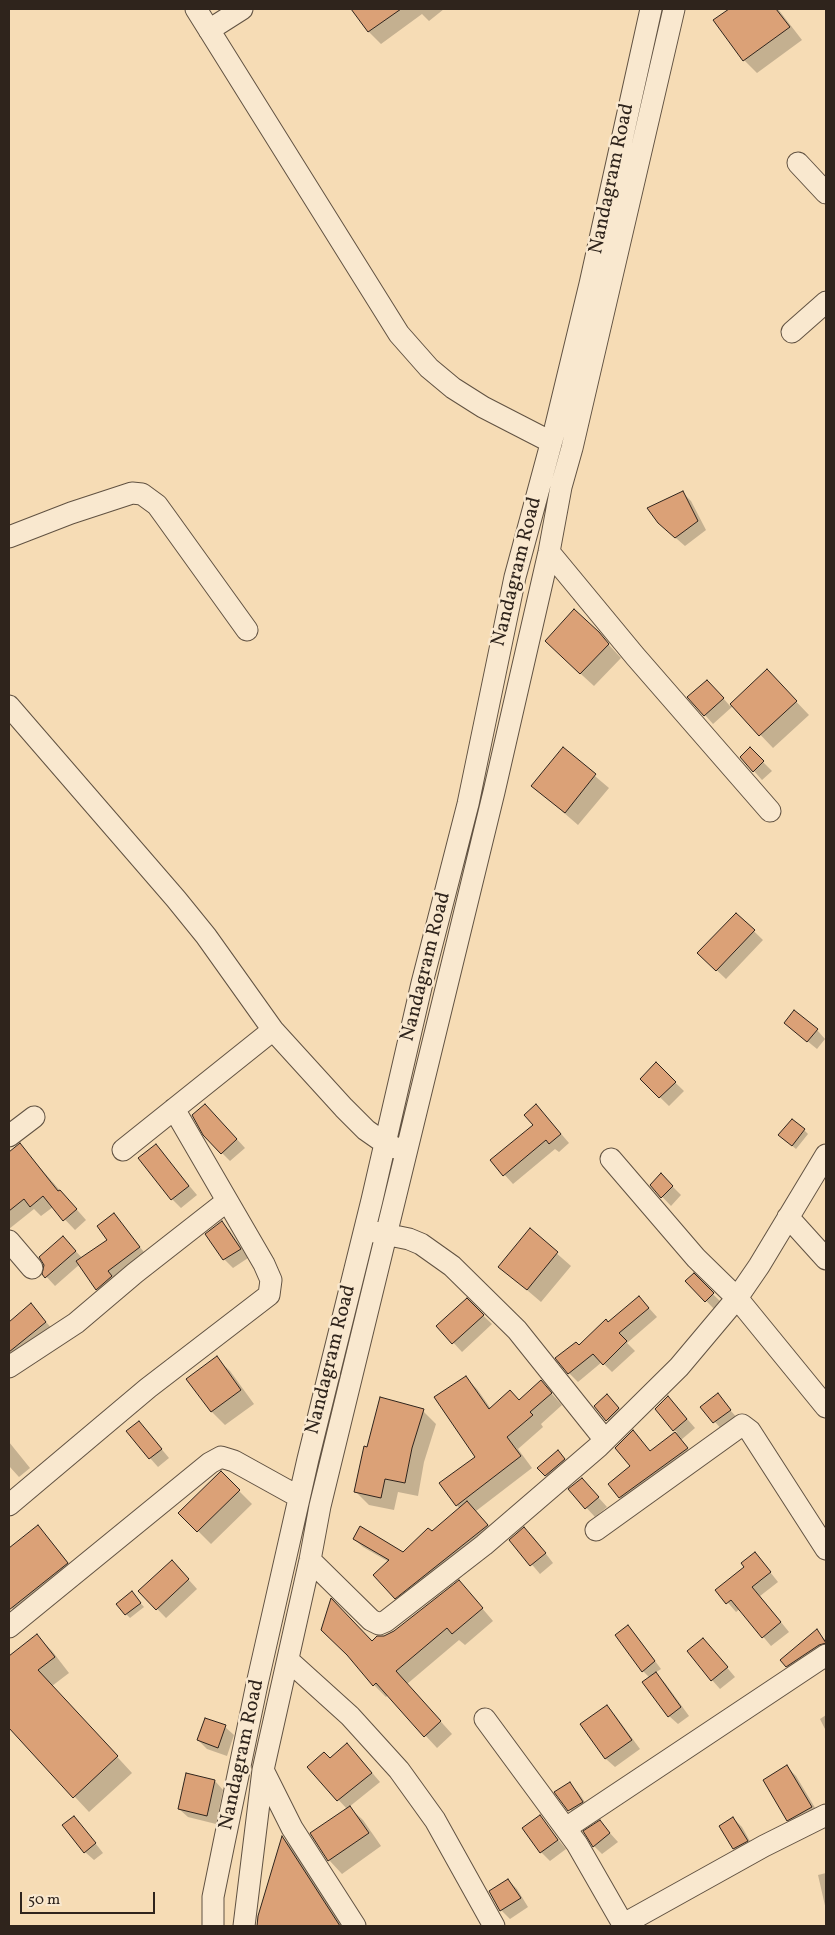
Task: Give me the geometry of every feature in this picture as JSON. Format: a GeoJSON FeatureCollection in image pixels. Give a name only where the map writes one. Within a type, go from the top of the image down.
{"type":"FeatureCollection","features":[{"type":"Feature","properties":{"kind":"street"},"geometry":{"type":"LineString","coordinates":[[196,9],[398,334],[429,368],[454,388],[483,407],[551,442]]}},
{"type":"Feature","properties":{"kind":"street"},"geometry":{"type":"LineString","coordinates":[[209,30],[242,9]]}},
{"type":"Feature","properties":{"kind":"street","name":"Nandagram Road"},"geometry":{"type":"LineString","coordinates":[[244,1926],[263,1770],[310,1560],[320,1506],[494,792],[549,552],[561,487],[572,448],[617,160],[651,9]]}},
{"type":"Feature","properties":{"kind":"street","name":"Nandagram Road"},"geometry":{"type":"LineString","coordinates":[[213,1926],[214,1896],[257,1684],[299,1497],[386,1144],[422,983],[468,804],[514,577],[551,442],[593,314],[638,164],[674,9]]}},
{"type":"Feature","properties":{"kind":"street"},"geometry":{"type":"LineString","coordinates":[[617,160],[638,164]]}},
{"type":"Feature","properties":{"kind":"street"},"geometry":{"type":"LineString","coordinates":[[798,163],[826,193]]}},
{"type":"Feature","properties":{"kind":"street"},"geometry":{"type":"LineString","coordinates":[[792,332],[826,302]]}},
{"type":"Feature","properties":{"kind":"street"},"geometry":{"type":"LineString","coordinates":[[9,537],[71,512],[132,493],[142,494],[157,505],[247,630]]}},
{"type":"Feature","properties":{"kind":"street"},"geometry":{"type":"LineString","coordinates":[[549,552],[635,656],[770,811]]}},
{"type":"Feature","properties":{"kind":"street"},"geometry":{"type":"LineString","coordinates":[[492,688],[517,694]]}},
{"type":"Feature","properties":{"kind":"street"},"geometry":{"type":"LineString","coordinates":[[9,706],[176,899],[206,936],[273,1030],[366,1130],[386,1144],[405,1152]]}},
{"type":"Feature","properties":{"kind":"street"},"geometry":{"type":"LineString","coordinates":[[123,1150],[273,1030]]}},
{"type":"Feature","properties":{"kind":"street"},"geometry":{"type":"LineString","coordinates":[[9,1505],[148,1388],[269,1295],[271,1280],[174,1109]]}},
{"type":"Feature","properties":{"kind":"street"},"geometry":{"type":"LineString","coordinates":[[9,1136],[34,1117]]}},
{"type":"Feature","properties":{"kind":"street"},"geometry":{"type":"LineString","coordinates":[[310,1560],[371,1620],[378,1624],[386,1621],[484,1545],[605,1440],[680,1367],[737,1298],[759,1266],[826,1155]]}},
{"type":"Feature","properties":{"kind":"street"},"geometry":{"type":"LineString","coordinates":[[611,1159],[696,1258],[737,1298],[826,1407]]}},
{"type":"Feature","properties":{"kind":"street"},"geometry":{"type":"LineString","coordinates":[[9,1366],[76,1323],[135,1273],[227,1201]]}},
{"type":"Feature","properties":{"kind":"street"},"geometry":{"type":"LineString","coordinates":[[788,1217],[826,1259]]}},
{"type":"Feature","properties":{"kind":"street"},"geometry":{"type":"LineString","coordinates":[[365,1230],[410,1239],[422,1244],[452,1266],[517,1330],[605,1440]]}},
{"type":"Feature","properties":{"kind":"street"},"geometry":{"type":"LineString","coordinates":[[9,1241],[32,1268]]}},
{"type":"Feature","properties":{"kind":"street"},"geometry":{"type":"LineString","coordinates":[[596,1530],[744,1425],[750,1431],[826,1549]]}},
{"type":"Feature","properties":{"kind":"street"},"geometry":{"type":"LineString","coordinates":[[9,1627],[210,1463],[221,1458],[234,1461],[299,1497]]}},
{"type":"Feature","properties":{"kind":"street"},"geometry":{"type":"LineString","coordinates":[[566,1828],[826,1655]]}},
{"type":"Feature","properties":{"kind":"street"},"geometry":{"type":"LineString","coordinates":[[288,1660],[350,1716],[399,1770],[435,1820],[494,1926]]}},
{"type":"Feature","properties":{"kind":"street"},"geometry":{"type":"LineString","coordinates":[[486,1719],[577,1844],[623,1925],[764,1846],[826,1815]]}},
{"type":"Feature","properties":{"kind":"street"},"geometry":{"type":"LineString","coordinates":[[263,1770],[292,1828],[355,1926]]}},
{"type":"Feature","properties":{"kind":"building"},"geometry":{"type":"Polygon","coordinates":[[[351,9],[401,9],[368,32],[351,9]]]}},
{"type":"Feature","properties":{"kind":"building"},"geometry":{"type":"Polygon","coordinates":[[[729,9],[776,9],[790,27],[743,61],[713,20],[729,9]]]}},
{"type":"Feature","properties":{"kind":"building"},"geometry":{"type":"Polygon","coordinates":[[[683,491],[698,521],[675,538],[658,523],[647,508],[683,491]]]}},
{"type":"Feature","properties":{"kind":"building"},"geometry":{"type":"Polygon","coordinates":[[[574,609],[609,644],[580,674],[545,641],[574,609]]]}},
{"type":"Feature","properties":{"kind":"building"},"geometry":{"type":"Polygon","coordinates":[[[767,669],[797,701],[759,736],[730,704],[767,669]]]}},
{"type":"Feature","properties":{"kind":"building"},"geometry":{"type":"Polygon","coordinates":[[[707,680],[724,698],[704,716],[687,697],[707,680]]]}},
{"type":"Feature","properties":{"kind":"building"},"geometry":{"type":"Polygon","coordinates":[[[563,747],[596,774],[565,813],[531,786],[563,747]]]}},
{"type":"Feature","properties":{"kind":"building"},"geometry":{"type":"Polygon","coordinates":[[[750,747],[764,761],[753,772],[740,757],[750,747]]]}},
{"type":"Feature","properties":{"kind":"building"},"geometry":{"type":"Polygon","coordinates":[[[736,913],[755,930],[716,971],[697,953],[736,913]]]}},
{"type":"Feature","properties":{"kind":"building"},"geometry":{"type":"Polygon","coordinates":[[[794,1010],[818,1029],[807,1042],[784,1023],[794,1010]]]}},
{"type":"Feature","properties":{"kind":"building"},"geometry":{"type":"Polygon","coordinates":[[[656,1062],[676,1082],[659,1098],[640,1079],[656,1062]]]}},
{"type":"Feature","properties":{"kind":"building"},"geometry":{"type":"Polygon","coordinates":[[[205,1104],[237,1139],[221,1154],[203,1135],[192,1115],[205,1104]]]}},
{"type":"Feature","properties":{"kind":"building"},"geometry":{"type":"Polygon","coordinates":[[[536,1104],[561,1134],[549,1144],[546,1140],[503,1176],[490,1160],[533,1125],[524,1115],[536,1104]]]}},
{"type":"Feature","properties":{"kind":"building"},"geometry":{"type":"Polygon","coordinates":[[[792,1119],[805,1129],[792,1146],[778,1135],[792,1119]]]}},
{"type":"Feature","properties":{"kind":"building"},"geometry":{"type":"Polygon","coordinates":[[[20,1143],[58,1191],[60,1190],[77,1209],[63,1221],[43,1196],[30,1207],[24,1199],[9,1211],[9,1152],[20,1143]]]}},
{"type":"Feature","properties":{"kind":"building"},"geometry":{"type":"Polygon","coordinates":[[[156,1144],[189,1186],[171,1200],[138,1158],[156,1144]]]}},
{"type":"Feature","properties":{"kind":"building"},"geometry":{"type":"Polygon","coordinates":[[[661,1173],[673,1186],[661,1198],[650,1185],[661,1173]]]}},
{"type":"Feature","properties":{"kind":"building"},"geometry":{"type":"Polygon","coordinates":[[[114,1213],[140,1247],[108,1271],[112,1276],[96,1290],[76,1261],[107,1240],[97,1226],[114,1213]]]}},
{"type":"Feature","properties":{"kind":"building"},"geometry":{"type":"Polygon","coordinates":[[[222,1221],[241,1249],[223,1260],[205,1234],[222,1221]]]}},
{"type":"Feature","properties":{"kind":"building"},"geometry":{"type":"Polygon","coordinates":[[[530,1228],[558,1252],[527,1290],[498,1267],[530,1228]]]}},
{"type":"Feature","properties":{"kind":"building"},"geometry":{"type":"Polygon","coordinates":[[[63,1236],[76,1251],[45,1278],[42,1274],[44,1265],[39,1257],[63,1236]]]}},
{"type":"Feature","properties":{"kind":"building"},"geometry":{"type":"Polygon","coordinates":[[[694,1273],[714,1293],[705,1302],[685,1281],[694,1273]]]}},
{"type":"Feature","properties":{"kind":"building"},"geometry":{"type":"Polygon","coordinates":[[[639,1296],[649,1308],[619,1333],[627,1341],[603,1365],[593,1354],[568,1374],[555,1358],[576,1342],[579,1345],[606,1319],[608,1322],[639,1296]]]}},
{"type":"Feature","properties":{"kind":"building"},"geometry":{"type":"Polygon","coordinates":[[[467,1298],[484,1315],[452,1344],[436,1326],[467,1298]]]}},
{"type":"Feature","properties":{"kind":"building"},"geometry":{"type":"Polygon","coordinates":[[[31,1303],[46,1322],[9,1352],[9,1322],[31,1303]]]}},
{"type":"Feature","properties":{"kind":"building"},"geometry":{"type":"Polygon","coordinates":[[[217,1356],[241,1390],[211,1412],[186,1379],[217,1356]]]}},
{"type":"Feature","properties":{"kind":"building"},"geometry":{"type":"Polygon","coordinates":[[[466,1376],[489,1409],[510,1390],[519,1400],[541,1380],[552,1393],[530,1412],[533,1415],[507,1437],[521,1456],[456,1506],[439,1483],[475,1457],[434,1397],[466,1376]]]}},
{"type":"Feature","properties":{"kind":"building"},"geometry":{"type":"Polygon","coordinates":[[[718,1393],[731,1410],[713,1423],[700,1407],[718,1393]]]}},
{"type":"Feature","properties":{"kind":"building"},"geometry":{"type":"Polygon","coordinates":[[[607,1394],[619,1408],[606,1421],[594,1406],[607,1394]]]}},
{"type":"Feature","properties":{"kind":"building"},"geometry":{"type":"Polygon","coordinates":[[[668,1396],[687,1419],[673,1431],[655,1409],[668,1396]]]}},
{"type":"Feature","properties":{"kind":"building"},"geometry":{"type":"Polygon","coordinates":[[[380,1397],[424,1409],[412,1448],[405,1483],[385,1479],[381,1498],[354,1492],[364,1446],[367,1447],[380,1397]]]}},
{"type":"Feature","properties":{"kind":"building"},"geometry":{"type":"Polygon","coordinates":[[[139,1421],[162,1449],[149,1459],[126,1431],[139,1421]]]}},
{"type":"Feature","properties":{"kind":"building"},"geometry":{"type":"Polygon","coordinates":[[[633,1430],[650,1451],[675,1432],[688,1448],[619,1498],[608,1484],[630,1466],[615,1448],[633,1430]]]}},
{"type":"Feature","properties":{"kind":"building"},"geometry":{"type":"Polygon","coordinates":[[[558,1450],[565,1459],[545,1476],[537,1468],[558,1450]]]}},
{"type":"Feature","properties":{"kind":"building"},"geometry":{"type":"Polygon","coordinates":[[[221,1471],[240,1490],[197,1532],[178,1513],[221,1471]]]}},
{"type":"Feature","properties":{"kind":"building"},"geometry":{"type":"Polygon","coordinates":[[[582,1478],[599,1497],[585,1509],[568,1489],[582,1478]]]}},
{"type":"Feature","properties":{"kind":"building"},"geometry":{"type":"Polygon","coordinates":[[[467,1501],[488,1525],[395,1599],[373,1575],[389,1560],[353,1539],[360,1526],[403,1552],[428,1528],[432,1531],[467,1501]]]}},
{"type":"Feature","properties":{"kind":"building"},"geometry":{"type":"Polygon","coordinates":[[[38,1525],[68,1563],[9,1610],[9,1548],[38,1525]]]}},
{"type":"Feature","properties":{"kind":"building"},"geometry":{"type":"Polygon","coordinates":[[[524,1527],[546,1553],[530,1566],[509,1540],[524,1527]]]}},
{"type":"Feature","properties":{"kind":"building"},"geometry":{"type":"Polygon","coordinates":[[[755,1552],[771,1572],[752,1587],[781,1622],[762,1638],[731,1600],[726,1604],[715,1590],[744,1567],[741,1563],[755,1552]]]}},
{"type":"Feature","properties":{"kind":"building"},"geometry":{"type":"Polygon","coordinates":[[[172,1560],[189,1579],[156,1610],[138,1591],[172,1560]]]}},
{"type":"Feature","properties":{"kind":"building"},"geometry":{"type":"Polygon","coordinates":[[[459,1580],[483,1608],[452,1634],[447,1628],[396,1671],[441,1721],[424,1737],[376,1683],[373,1686],[347,1655],[321,1630],[331,1598],[372,1641],[377,1636],[384,1636],[394,1631],[459,1580]]]}},
{"type":"Feature","properties":{"kind":"building"},"geometry":{"type":"Polygon","coordinates":[[[132,1591],[141,1603],[125,1615],[116,1604],[132,1591]]]}},
{"type":"Feature","properties":{"kind":"building"},"geometry":{"type":"Polygon","coordinates":[[[628,1625],[655,1661],[642,1672],[615,1635],[628,1625]]]}},
{"type":"Feature","properties":{"kind":"building"},"geometry":{"type":"Polygon","coordinates":[[[817,1629],[826,1643],[819,1645],[786,1667],[780,1660],[817,1629]]]}},
{"type":"Feature","properties":{"kind":"building"},"geometry":{"type":"Polygon","coordinates":[[[37,1634],[55,1657],[38,1670],[118,1756],[73,1798],[9,1728],[9,1656],[37,1634]]]}},
{"type":"Feature","properties":{"kind":"building"},"geometry":{"type":"Polygon","coordinates":[[[703,1638],[728,1667],[711,1681],[687,1651],[703,1638]]]}},
{"type":"Feature","properties":{"kind":"building"},"geometry":{"type":"Polygon","coordinates":[[[656,1672],[681,1707],[668,1717],[642,1682],[656,1672]]]}},
{"type":"Feature","properties":{"kind":"building"},"geometry":{"type":"Polygon","coordinates":[[[607,1705],[632,1740],[605,1759],[580,1724],[607,1705]]]}},
{"type":"Feature","properties":{"kind":"building"},"geometry":{"type":"Polygon","coordinates":[[[205,1718],[226,1725],[218,1748],[197,1740],[205,1718]]]}},
{"type":"Feature","properties":{"kind":"building"},"geometry":{"type":"Polygon","coordinates":[[[347,1743],[372,1773],[337,1801],[307,1767],[324,1752],[330,1758],[347,1743]]]}},
{"type":"Feature","properties":{"kind":"building"},"geometry":{"type":"Polygon","coordinates":[[[787,1765],[812,1807],[787,1821],[763,1780],[787,1765]]]}},
{"type":"Feature","properties":{"kind":"building"},"geometry":{"type":"Polygon","coordinates":[[[186,1773],[215,1780],[207,1816],[178,1809],[186,1773]]]}},
{"type":"Feature","properties":{"kind":"building"},"geometry":{"type":"Polygon","coordinates":[[[570,1782],[583,1802],[568,1811],[554,1792],[570,1782]]]}},
{"type":"Feature","properties":{"kind":"building"},"geometry":{"type":"Polygon","coordinates":[[[350,1806],[369,1833],[328,1861],[310,1833],[350,1806]]]}},
{"type":"Feature","properties":{"kind":"building"},"geometry":{"type":"Polygon","coordinates":[[[540,1815],[558,1840],[540,1853],[522,1828],[540,1815]]]}},
{"type":"Feature","properties":{"kind":"building"},"geometry":{"type":"Polygon","coordinates":[[[74,1816],[96,1843],[84,1853],[62,1825],[74,1816]]]}},
{"type":"Feature","properties":{"kind":"building"},"geometry":{"type":"Polygon","coordinates":[[[733,1817],[748,1841],[733,1849],[719,1826],[733,1817]]]}},
{"type":"Feature","properties":{"kind":"building"},"geometry":{"type":"Polygon","coordinates":[[[600,1820],[610,1833],[593,1847],[583,1831],[600,1820]]]}},
{"type":"Feature","properties":{"kind":"building"},"geometry":{"type":"Polygon","coordinates":[[[282,1836],[340,1926],[257,1926],[258,1916],[282,1836]]]}},
{"type":"Feature","properties":{"kind":"building"},"geometry":{"type":"Polygon","coordinates":[[[508,1879],[521,1898],[500,1911],[489,1891],[508,1879]]]}}]}
